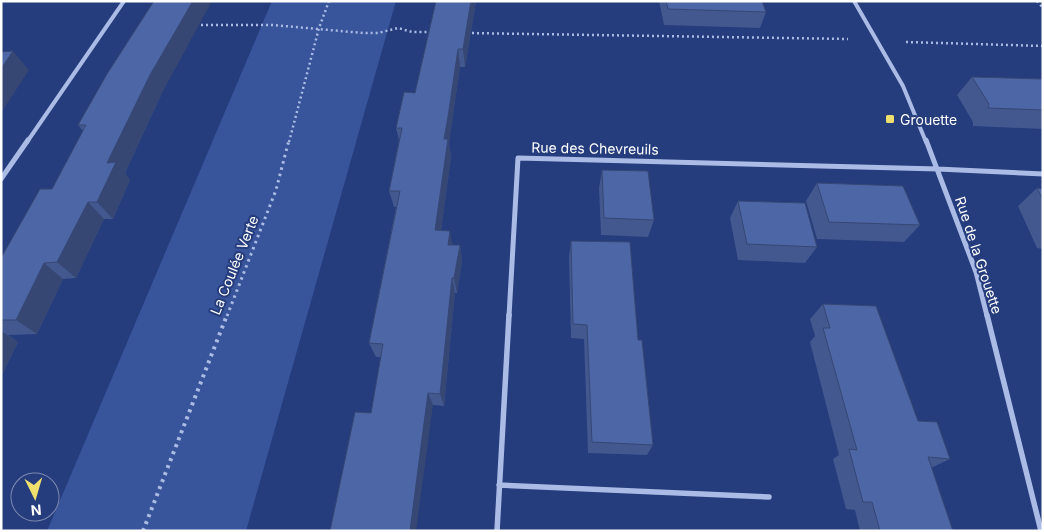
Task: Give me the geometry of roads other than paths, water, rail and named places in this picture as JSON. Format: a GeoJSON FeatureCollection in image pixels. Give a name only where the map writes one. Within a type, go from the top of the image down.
{"type":"FeatureCollection","features":[{"type":"Feature","properties":{"kind":"street"},"geometry":{"type":"LineString","coordinates":[[1,179],[124,1]]}},
{"type":"Feature","properties":{"kind":"street","name":"Rue de la Grouette"},"geometry":{"type":"LineString","coordinates":[[854,1],[903,86],[938,169],[976,272],[1042,531]]}},
{"type":"Feature","properties":{"kind":"street","name":"Rue des Chevreuils"},"geometry":{"type":"LineString","coordinates":[[497,531],[518,158],[938,169]]}},
{"type":"Feature","properties":{"kind":"street"},"geometry":{"type":"LineString","coordinates":[[938,169],[1043,174]]}},
{"type":"Feature","properties":{"kind":"street"},"geometry":{"type":"LineString","coordinates":[[499,485],[769,497]]}},
{"type":"Feature","properties":{"kind":"place","name":"Grouette"},"geometry":{"type":"Point","coordinates":[890,119]}}]}
